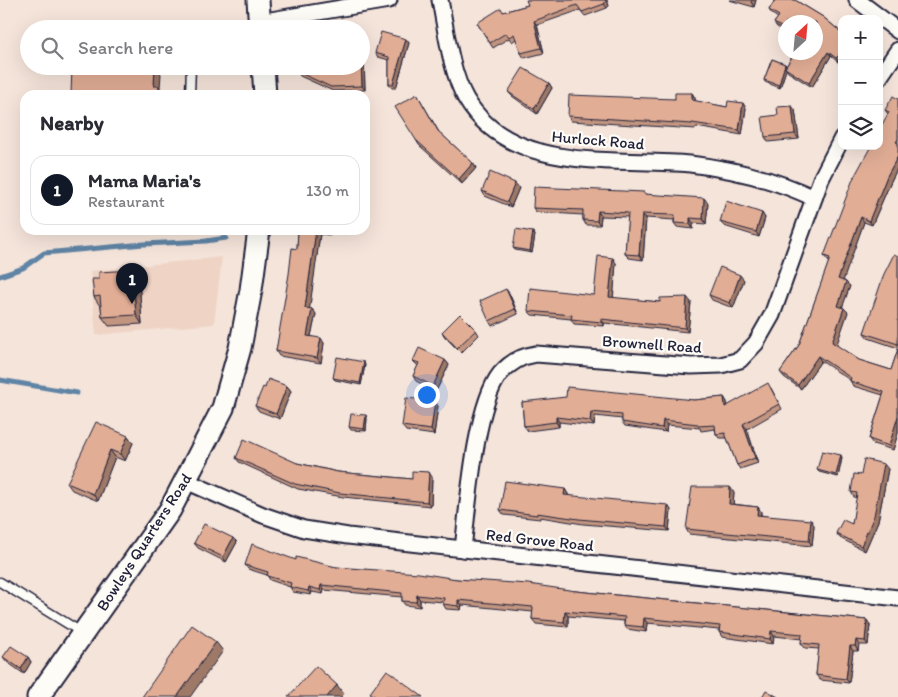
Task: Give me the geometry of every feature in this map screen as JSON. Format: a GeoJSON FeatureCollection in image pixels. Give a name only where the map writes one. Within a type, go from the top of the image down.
{"type":"FeatureCollection","features":[{"type":"Feature","properties":{"kind":"street"},"geometry":{"type":"LineString","coordinates":[[258,0],[260,20]]}},
{"type":"Feature","properties":{"kind":"street"},"geometry":{"type":"LineString","coordinates":[[286,20],[389,0]]}},
{"type":"Feature","properties":{"kind":"street","name":"Hurlock Road"},"geometry":{"type":"LineString","coordinates":[[440,0],[458,83],[466,99],[488,124],[516,142],[538,152],[565,157],[689,164],[744,172],[814,198]]}},
{"type":"Feature","properties":{"kind":"street"},"geometry":{"type":"LineString","coordinates":[[856,0],[898,32]]}},
{"type":"Feature","properties":{"kind":"street"},"geometry":{"type":"LineString","coordinates":[[883,72],[898,50]]}},
{"type":"Feature","properties":{"kind":"street"},"geometry":{"type":"LineString","coordinates":[[263,75],[264,90]]}},
{"type":"Feature","properties":{"kind":"street","name":"Brownell Road"},"geometry":{"type":"LineString","coordinates":[[463,549],[480,426],[492,387],[508,366],[521,358],[536,354],[691,366],[722,365],[740,360],[756,343],[772,315],[814,198],[838,147]]}},
{"type":"Feature","properties":{"kind":"street","name":"Bowleys Quarters Road"},"geometry":{"type":"LineString","coordinates":[[38,697],[170,510],[222,408],[240,348],[251,290],[258,235]]}},
{"type":"Feature","properties":{"kind":"street","name":"Red Grove Road"},"geometry":{"type":"LineString","coordinates":[[186,481],[263,514],[304,529],[463,549],[898,598]]}},
{"type":"Feature","properties":{"kind":"lane"},"geometry":{"type":"LineString","coordinates":[[190,90],[191,75]]}},
{"type":"Feature","properties":{"kind":"lane"},"geometry":{"type":"LineString","coordinates":[[0,582],[84,634]]}},
{"type":"Feature","properties":{"kind":"shaded area"},"geometry":{"type":"Polygon","coordinates":[[[222,257],[214,324],[96,335],[90,271],[222,257]]]}},
{"type":"Feature","properties":{"kind":"building"},"geometry":{"type":"Polygon","coordinates":[[[526,0],[606,1],[604,4],[582,12],[577,5],[534,21],[541,48],[521,53],[514,34],[509,37],[506,33],[490,43],[477,23],[501,8],[503,12],[528,5],[526,0]]]}},
{"type":"Feature","properties":{"kind":"building"},"geometry":{"type":"Polygon","coordinates":[[[775,0],[795,0],[820,15],[778,15],[769,10],[775,0]]]}},
{"type":"Feature","properties":{"kind":"building"},"geometry":{"type":"Polygon","coordinates":[[[778,17],[778,25],[774,23],[778,17]]]}},
{"type":"Feature","properties":{"kind":"building"},"geometry":{"type":"Polygon","coordinates":[[[823,17],[838,30],[838,56],[836,58],[828,52],[809,83],[785,68],[790,60],[823,60],[823,17]]]}},
{"type":"Feature","properties":{"kind":"building"},"geometry":{"type":"Polygon","coordinates":[[[381,32],[406,39],[393,84],[389,84],[389,57],[375,53],[381,32]]]}},
{"type":"Feature","properties":{"kind":"building"},"geometry":{"type":"Polygon","coordinates":[[[772,59],[785,64],[779,85],[764,80],[772,59]]]}},
{"type":"Feature","properties":{"kind":"building"},"geometry":{"type":"Polygon","coordinates":[[[523,68],[549,83],[534,109],[508,92],[523,68]]]}},
{"type":"Feature","properties":{"kind":"building"},"geometry":{"type":"Polygon","coordinates":[[[72,75],[155,75],[154,86],[159,86],[159,90],[71,90],[72,75]]]}},
{"type":"Feature","properties":{"kind":"building"},"geometry":{"type":"Polygon","coordinates":[[[305,75],[362,75],[362,86],[331,87],[305,75]]]}},
{"type":"Feature","properties":{"kind":"building"},"geometry":{"type":"Polygon","coordinates":[[[675,93],[692,93],[692,100],[727,107],[728,101],[743,103],[739,130],[692,123],[568,116],[569,95],[675,99],[675,93]]]}},
{"type":"Feature","properties":{"kind":"building"},"geometry":{"type":"Polygon","coordinates":[[[417,94],[438,131],[473,163],[459,179],[416,140],[395,107],[417,94]]]}},
{"type":"Feature","properties":{"kind":"building"},"geometry":{"type":"Polygon","coordinates":[[[893,96],[898,99],[898,139],[896,142],[898,143],[898,156],[887,176],[869,221],[861,217],[838,279],[846,282],[838,306],[844,308],[832,342],[859,360],[891,370],[898,349],[898,416],[889,446],[869,439],[884,392],[850,381],[851,378],[818,356],[798,385],[780,372],[799,345],[830,258],[824,256],[853,179],[869,150],[883,150],[883,123],[889,112],[885,110],[893,96]]]}},
{"type":"Feature","properties":{"kind":"building"},"geometry":{"type":"Polygon","coordinates":[[[792,106],[795,134],[765,137],[762,117],[778,115],[777,107],[792,106]]]}},
{"type":"Feature","properties":{"kind":"building"},"geometry":{"type":"Polygon","coordinates":[[[490,172],[515,183],[507,202],[482,191],[490,172]]]}},
{"type":"Feature","properties":{"kind":"building"},"geometry":{"type":"Polygon","coordinates":[[[534,187],[644,192],[644,194],[704,198],[703,219],[690,218],[690,224],[674,223],[675,215],[642,214],[639,255],[625,254],[628,213],[598,211],[597,221],[583,220],[583,210],[533,208],[534,187]]]}},
{"type":"Feature","properties":{"kind":"building"},"geometry":{"type":"Polygon","coordinates":[[[726,201],[762,213],[756,232],[720,222],[726,201]]]}},
{"type":"Feature","properties":{"kind":"building"},"geometry":{"type":"Polygon","coordinates":[[[516,229],[533,232],[530,251],[513,248],[516,229]]]}},
{"type":"Feature","properties":{"kind":"building"},"geometry":{"type":"Polygon","coordinates":[[[298,235],[315,235],[305,308],[312,309],[307,336],[321,338],[317,358],[276,351],[292,248],[297,249],[298,235]]]}},
{"type":"Feature","properties":{"kind":"building"},"geometry":{"type":"Polygon","coordinates":[[[894,254],[898,256],[898,344],[864,333],[884,274],[894,254]]]}},
{"type":"Feature","properties":{"kind":"building"},"geometry":{"type":"Polygon","coordinates":[[[598,256],[613,258],[609,297],[660,302],[660,298],[687,297],[685,328],[601,319],[601,322],[571,319],[572,315],[528,311],[530,288],[594,295],[598,256]]]}},
{"type":"Feature","properties":{"kind":"building"},"geometry":{"type":"Polygon","coordinates":[[[720,267],[740,275],[730,303],[709,295],[720,267]]]}},
{"type":"Feature","properties":{"kind":"building"},"geometry":{"type":"Polygon","coordinates":[[[132,270],[136,315],[102,317],[100,296],[94,297],[92,279],[99,279],[99,272],[132,270]]]}},
{"type":"Feature","properties":{"kind":"building"},"geometry":{"type":"Polygon","coordinates":[[[506,289],[515,309],[489,321],[480,301],[506,289]]]}},
{"type":"Feature","properties":{"kind":"building"},"geometry":{"type":"Polygon","coordinates":[[[460,314],[476,330],[457,348],[442,332],[460,314]]]}},
{"type":"Feature","properties":{"kind":"building"},"geometry":{"type":"Polygon","coordinates":[[[419,348],[445,360],[433,386],[413,376],[419,363],[413,361],[419,348]]]}},
{"type":"Feature","properties":{"kind":"building"},"geometry":{"type":"Polygon","coordinates":[[[337,357],[364,362],[360,383],[333,378],[337,357]]]}},
{"type":"Feature","properties":{"kind":"building"},"geometry":{"type":"Polygon","coordinates":[[[268,379],[287,386],[276,414],[255,406],[268,379]]]}},
{"type":"Feature","properties":{"kind":"building"},"geometry":{"type":"Polygon","coordinates":[[[768,383],[779,404],[743,424],[755,458],[737,465],[725,433],[716,434],[715,425],[698,426],[698,424],[663,420],[662,428],[622,422],[622,415],[591,412],[590,421],[556,417],[556,422],[524,426],[522,402],[566,397],[567,387],[694,400],[724,397],[725,407],[768,383]]]}},
{"type":"Feature","properties":{"kind":"building"},"geometry":{"type":"Polygon","coordinates":[[[406,398],[435,401],[431,430],[402,426],[406,398]]]}},
{"type":"Feature","properties":{"kind":"building"},"geometry":{"type":"Polygon","coordinates":[[[351,414],[366,415],[364,429],[349,427],[351,414]]]}},
{"type":"Feature","properties":{"kind":"building"},"geometry":{"type":"Polygon","coordinates":[[[96,422],[128,436],[120,454],[110,450],[93,494],[67,483],[96,422]]]}},
{"type":"Feature","properties":{"kind":"building"},"geometry":{"type":"Polygon","coordinates":[[[244,439],[297,463],[338,472],[412,479],[412,471],[429,472],[427,502],[340,493],[295,484],[236,458],[244,439]]]}},
{"type":"Feature","properties":{"kind":"building"},"geometry":{"type":"Polygon","coordinates":[[[822,451],[841,455],[836,475],[817,470],[822,451]]]}},
{"type":"Feature","properties":{"kind":"building"},"geometry":{"type":"Polygon","coordinates":[[[864,459],[884,464],[874,516],[861,546],[836,533],[843,520],[852,524],[857,493],[851,492],[854,474],[861,475],[864,459]]]}},
{"type":"Feature","properties":{"kind":"building"},"geometry":{"type":"Polygon","coordinates":[[[505,481],[565,489],[564,495],[668,505],[666,527],[500,510],[505,481]]]}},
{"type":"Feature","properties":{"kind":"building"},"geometry":{"type":"Polygon","coordinates":[[[692,487],[730,487],[729,504],[758,507],[757,515],[811,520],[809,541],[686,529],[692,487]]]}},
{"type":"Feature","properties":{"kind":"building"},"geometry":{"type":"Polygon","coordinates":[[[204,524],[233,538],[223,557],[194,543],[204,524]]]}},
{"type":"Feature","properties":{"kind":"building"},"geometry":{"type":"Polygon","coordinates":[[[252,544],[296,560],[296,557],[336,567],[419,573],[457,579],[528,584],[576,591],[867,620],[865,641],[856,640],[855,646],[850,646],[846,679],[816,675],[819,645],[801,643],[802,634],[771,631],[770,639],[719,632],[720,626],[644,618],[643,627],[624,625],[625,617],[565,611],[564,622],[532,619],[533,607],[458,600],[458,606],[443,604],[444,598],[417,595],[416,602],[402,601],[402,593],[321,585],[320,590],[309,587],[308,591],[290,587],[291,583],[267,576],[268,572],[245,565],[252,544]]]}},
{"type":"Feature","properties":{"kind":"building"},"geometry":{"type":"Polygon","coordinates":[[[192,625],[216,642],[177,697],[142,697],[192,625]]]}},
{"type":"Feature","properties":{"kind":"building"},"geometry":{"type":"Polygon","coordinates":[[[11,646],[28,657],[21,669],[3,657],[11,646]]]}},
{"type":"Feature","properties":{"kind":"building"},"geometry":{"type":"Polygon","coordinates":[[[316,666],[337,685],[327,697],[288,697],[316,666]]]}},
{"type":"Feature","properties":{"kind":"building"},"geometry":{"type":"Polygon","coordinates":[[[387,670],[423,697],[376,697],[370,693],[387,670]]]}},
{"type":"Feature","properties":{"kind":"building"},"geometry":{"type":"Polygon","coordinates":[[[766,690],[778,697],[762,697],[766,690]]]}},
{"type":"Feature","properties":{"kind":"waterway"},"geometry":{"type":"LineString","coordinates":[[0,276],[23,268],[44,253],[226,238]]}},
{"type":"Feature","properties":{"kind":"waterway"},"geometry":{"type":"LineString","coordinates":[[0,380],[77,393]]}},
{"type":"Feature","properties":{"kind":"place","name":"Mama Maria's"},"geometry":{"type":"Point","coordinates":[132,304]}}]}
